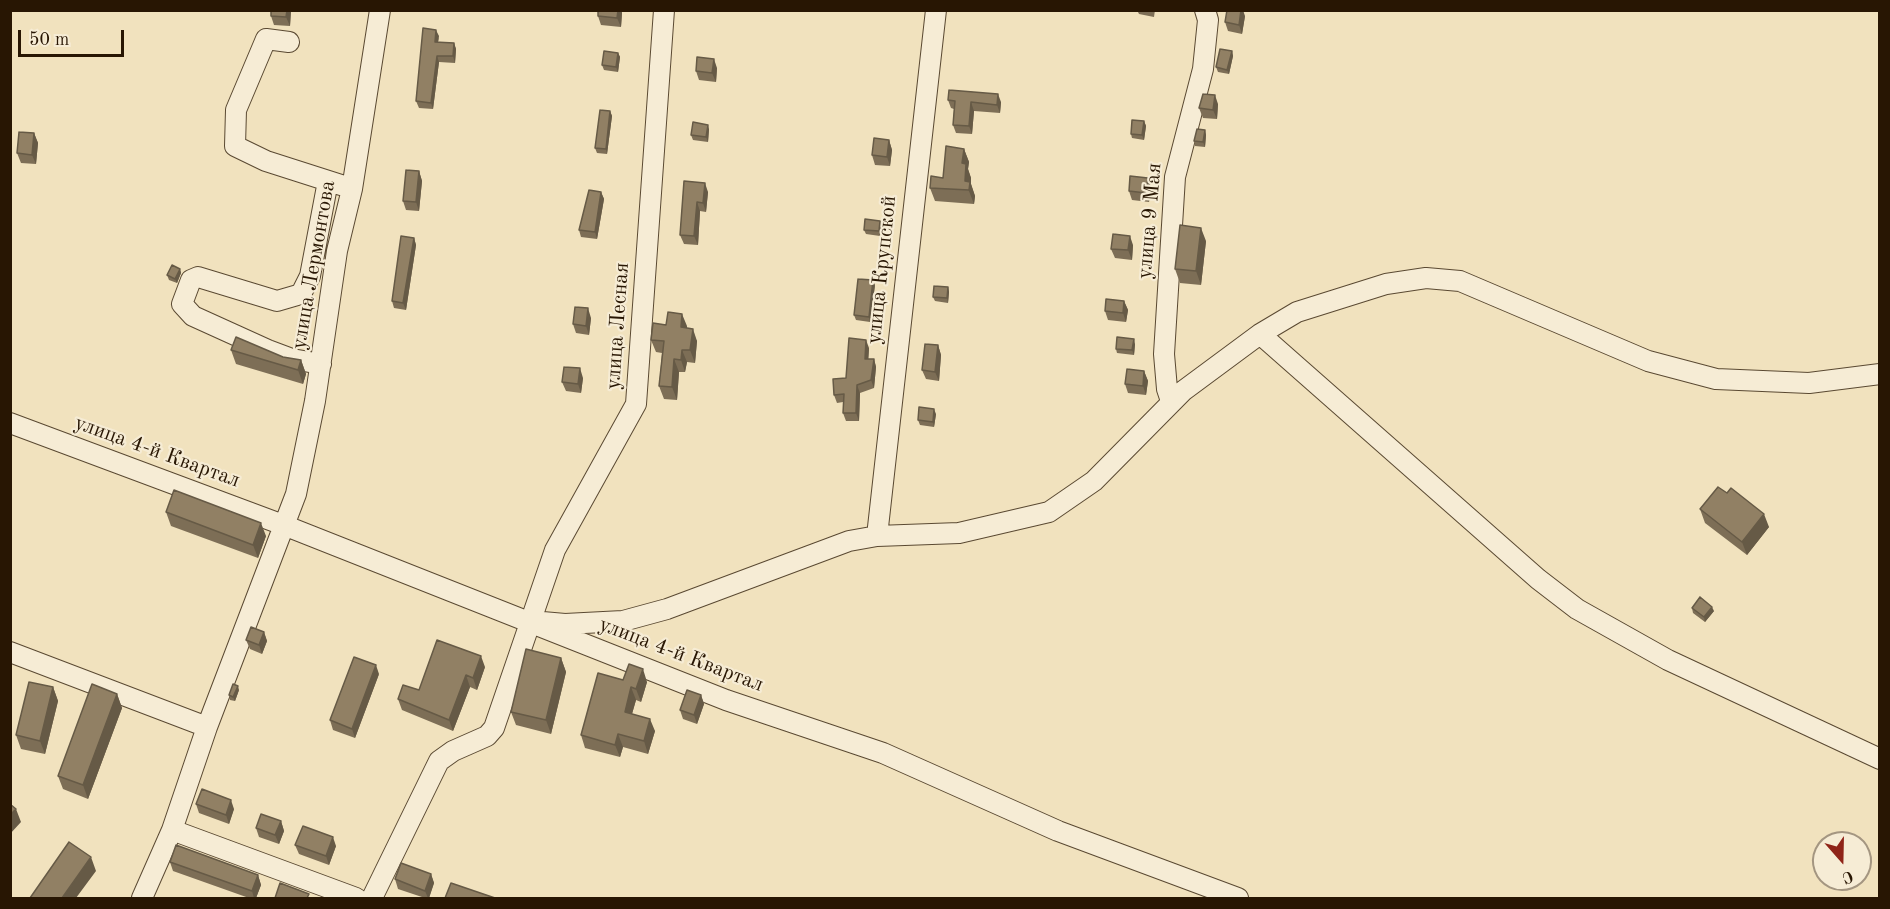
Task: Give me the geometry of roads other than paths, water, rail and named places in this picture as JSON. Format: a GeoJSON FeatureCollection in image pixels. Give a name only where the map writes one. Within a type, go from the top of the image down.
{"type":"FeatureCollection","features":[{"type":"Feature","properties":{"kind":"street","name":"улица Лермонтова"},"geometry":{"type":"LineString","coordinates":[[286,526],[302,472],[321,364],[334,267],[352,189],[380,10]]}},
{"type":"Feature","properties":{"kind":"street","name":"улица Лесная"},"geometry":{"type":"LineString","coordinates":[[372,898],[439,761],[453,751],[487,736],[494,728],[564,531],[602,470],[636,404],[664,10]]}},
{"type":"Feature","properties":{"kind":"street","name":"улица Крупской"},"geometry":{"type":"LineString","coordinates":[[877,536],[936,10]]}},
{"type":"Feature","properties":{"kind":"street","name":"улица 9 Мая"},"geometry":{"type":"LineString","coordinates":[[1172,401],[1167,389],[1164,354],[1175,177],[1203,69],[1208,20],[1204,10]]}},
{"type":"Feature","properties":{"kind":"street"},"geometry":{"type":"LineString","coordinates":[[289,42],[266,39],[236,110],[235,146],[266,161],[352,189]]}},
{"type":"Feature","properties":{"kind":"street"},"geometry":{"type":"LineString","coordinates":[[321,364],[291,359],[268,350],[193,316],[182,304],[191,280],[198,277],[271,300],[297,297],[305,289],[310,276],[328,181]]}},
{"type":"Feature","properties":{"kind":"street"},"geometry":{"type":"LineString","coordinates":[[531,621],[565,624],[623,621],[667,609],[849,541],[877,536],[959,533],[1049,512],[1094,481],[1172,401],[1216,364],[1260,334],[1297,312],[1364,290],[1409,280],[1443,278],[1479,287],[1648,361],[1716,379],[1809,383],[1880,374]]}},
{"type":"Feature","properties":{"kind":"street"},"geometry":{"type":"LineString","coordinates":[[1260,334],[1538,579],[1587,616],[1668,660],[1880,759]]}},
{"type":"Feature","properties":{"kind":"street","name":"улица 4-й Квартал"},"geometry":{"type":"LineString","coordinates":[[10,423],[286,526],[531,621],[715,696],[883,753],[1059,831],[1238,898]]}},
{"type":"Feature","properties":{"kind":"street"},"geometry":{"type":"LineString","coordinates":[[142,898],[172,830],[207,727],[286,526]]}},
{"type":"Feature","properties":{"kind":"street"},"geometry":{"type":"LineString","coordinates":[[10,652],[207,727]]}},
{"type":"Feature","properties":{"kind":"street"},"geometry":{"type":"LineString","coordinates":[[172,830],[356,898]]}}]}
